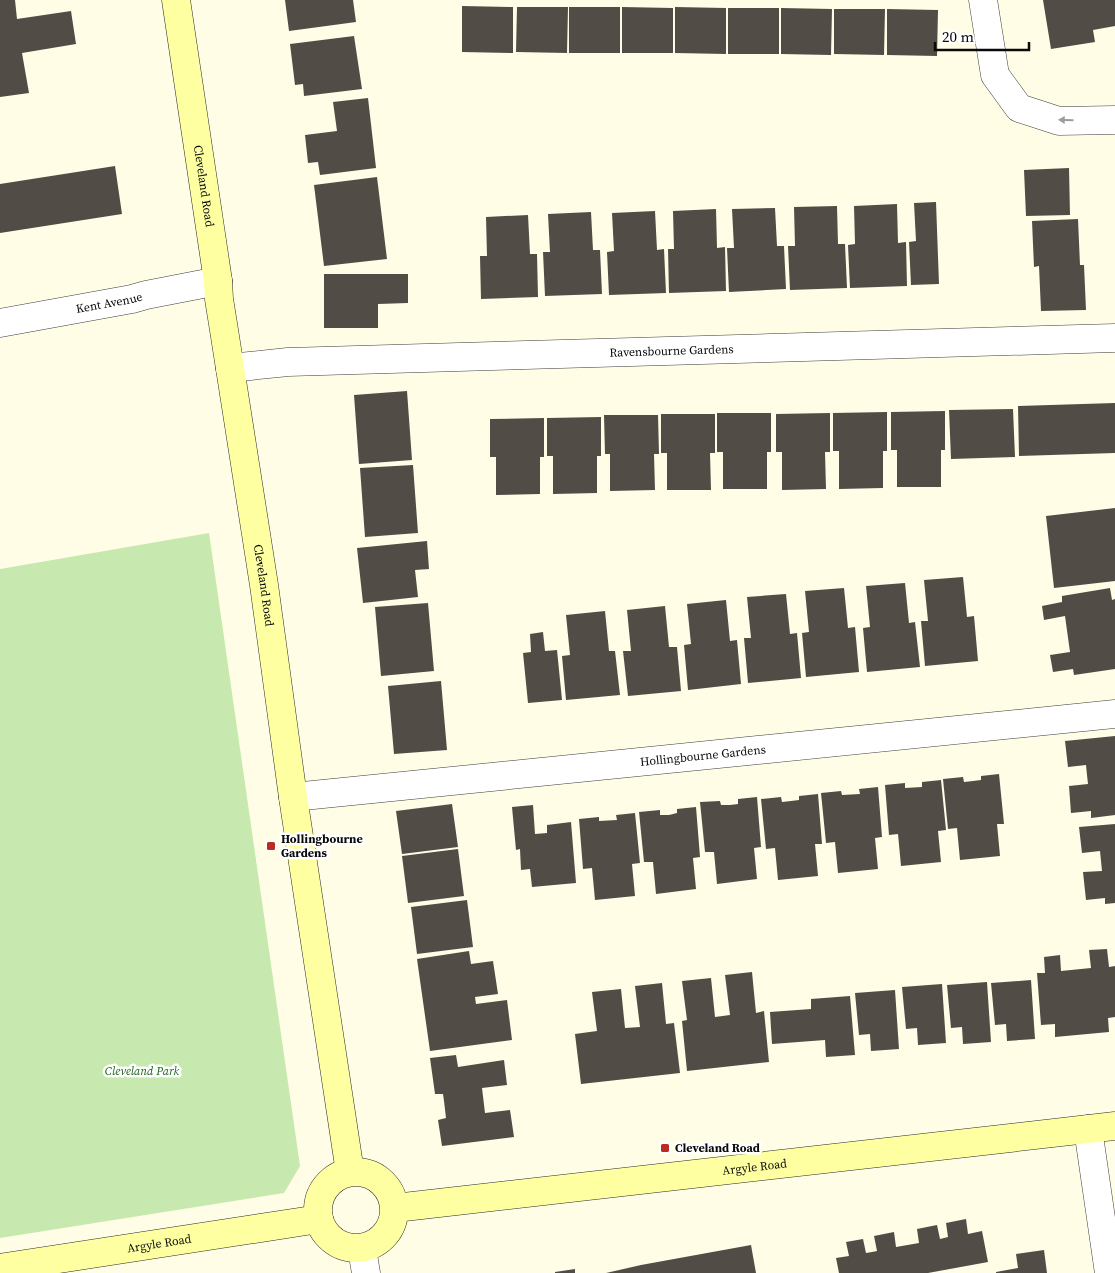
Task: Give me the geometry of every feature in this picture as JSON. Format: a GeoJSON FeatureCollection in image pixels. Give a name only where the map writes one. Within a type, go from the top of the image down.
{"type":"FeatureCollection","features":[{"type":"Feature","properties":{"kind":"main road","name":"Cleveland Road"},"geometry":{"type":"LineString","coordinates":[[176,0],[350,1172]]}},
{"type":"Feature","properties":{"kind":"main road","name":"Argyle Road"},"geometry":{"type":"LineString","coordinates":[[395,1208],[1115,1126]]}},
{"type":"Feature","properties":{"kind":"main road"},"geometry":{"type":"LineString","coordinates":[[350,1172],[364,1172],[380,1180],[391,1193],[395,1208],[393,1222],[389,1230],[364,1261],[327,1235],[319,1219],[319,1200],[325,1188],[330,1182],[350,1172]]}},
{"type":"Feature","properties":{"kind":"main road","name":"Argyle Road"},"geometry":{"type":"LineString","coordinates":[[0,1268],[319,1219]]}},
{"type":"Feature","properties":{"kind":"street"},"geometry":{"type":"LineString","coordinates":[[983,0],[995,75],[1019,108],[1059,120],[1115,120]]}},
{"type":"Feature","properties":{"kind":"street","name":"Kent Avenue"},"geometry":{"type":"LineString","coordinates":[[0,323],[218,282]]}},
{"type":"Feature","properties":{"kind":"street","name":"Ravensbourne Gardens"},"geometry":{"type":"LineString","coordinates":[[230,368],[288,362],[1115,338]]}},
{"type":"Feature","properties":{"kind":"street","name":"Hollingbourne Gardens"},"geometry":{"type":"LineString","coordinates":[[293,797],[1115,714]]}},
{"type":"Feature","properties":{"kind":"street"},"geometry":{"type":"LineString","coordinates":[[1088,1129],[1109,1273]]}},
{"type":"Feature","properties":{"kind":"green space","name":"Cleveland Park"},"geometry":{"type":"Polygon","coordinates":[[[209,533],[300,1166],[284,1193],[0,1238],[0,569],[209,533]]]}},
{"type":"Feature","properties":{"kind":"building"},"geometry":{"type":"Polygon","coordinates":[[[0,0],[15,0],[17,19],[71,11],[76,44],[22,53],[29,93],[0,97],[0,0]]]}},
{"type":"Feature","properties":{"kind":"building"},"geometry":{"type":"Polygon","coordinates":[[[285,0],[353,0],[356,22],[289,31],[285,0]]]}},
{"type":"Feature","properties":{"kind":"building"},"geometry":{"type":"Polygon","coordinates":[[[1043,0],[1115,0],[1115,26],[1093,30],[1095,42],[1051,49],[1043,0]]]}},
{"type":"Feature","properties":{"kind":"building"},"geometry":{"type":"Polygon","coordinates":[[[462,6],[513,7],[513,53],[462,52],[462,6]]]}},
{"type":"Feature","properties":{"kind":"building"},"geometry":{"type":"Polygon","coordinates":[[[517,7],[568,7],[567,53],[516,52],[517,7]]]}},
{"type":"Feature","properties":{"kind":"building"},"geometry":{"type":"Polygon","coordinates":[[[569,7],[620,7],[620,53],[569,53],[569,7]]]}},
{"type":"Feature","properties":{"kind":"building"},"geometry":{"type":"Polygon","coordinates":[[[622,7],[673,8],[673,53],[622,53],[622,7]]]}},
{"type":"Feature","properties":{"kind":"building"},"geometry":{"type":"Polygon","coordinates":[[[675,7],[726,8],[726,54],[675,53],[675,7]]]}},
{"type":"Feature","properties":{"kind":"building"},"geometry":{"type":"Polygon","coordinates":[[[728,8],[779,8],[779,54],[728,54],[728,8]]]}},
{"type":"Feature","properties":{"kind":"building"},"geometry":{"type":"Polygon","coordinates":[[[781,8],[832,9],[831,55],[781,54],[781,8]]]}},
{"type":"Feature","properties":{"kind":"building"},"geometry":{"type":"Polygon","coordinates":[[[834,9],[885,9],[884,55],[834,54],[834,9]]]}},
{"type":"Feature","properties":{"kind":"building"},"geometry":{"type":"Polygon","coordinates":[[[887,9],[938,10],[937,56],[887,55],[887,9]]]}},
{"type":"Feature","properties":{"kind":"building"},"geometry":{"type":"Polygon","coordinates":[[[354,36],[362,89],[304,96],[303,84],[295,85],[290,44],[354,36]]]}},
{"type":"Feature","properties":{"kind":"building"},"geometry":{"type":"Polygon","coordinates":[[[368,98],[376,168],[320,175],[318,162],[308,163],[305,135],[337,131],[333,102],[368,98]]]}},
{"type":"Feature","properties":{"kind":"building"},"geometry":{"type":"Polygon","coordinates":[[[115,166],[122,214],[0,233],[0,184],[115,166]]]}},
{"type":"Feature","properties":{"kind":"building"},"geometry":{"type":"Polygon","coordinates":[[[1069,168],[1070,215],[1026,216],[1024,170],[1069,168]]]}},
{"type":"Feature","properties":{"kind":"building"},"geometry":{"type":"Polygon","coordinates":[[[377,177],[387,259],[324,266],[314,185],[377,177]]]}},
{"type":"Feature","properties":{"kind":"building"},"geometry":{"type":"Polygon","coordinates":[[[936,202],[939,284],[911,285],[909,242],[916,241],[914,203],[936,202]]]}},
{"type":"Feature","properties":{"kind":"building"},"geometry":{"type":"Polygon","coordinates":[[[897,204],[898,243],[906,242],[907,286],[850,288],[848,245],[855,244],[854,206],[897,204]]]}},
{"type":"Feature","properties":{"kind":"building"},"geometry":{"type":"Polygon","coordinates":[[[837,206],[838,244],[845,244],[847,288],[790,290],[788,246],[795,246],[794,207],[837,206]]]}},
{"type":"Feature","properties":{"kind":"building"},"geometry":{"type":"Polygon","coordinates":[[[775,208],[777,246],[784,246],[786,289],[729,292],[727,248],[734,248],[732,209],[775,208]]]}},
{"type":"Feature","properties":{"kind":"building"},"geometry":{"type":"Polygon","coordinates":[[[716,209],[717,248],[725,247],[726,291],[669,293],[668,249],[674,249],[673,211],[716,209]]]}},
{"type":"Feature","properties":{"kind":"building"},"geometry":{"type":"Polygon","coordinates":[[[655,211],[657,250],[664,249],[666,293],[609,295],[607,252],[614,251],[612,213],[655,211]]]}},
{"type":"Feature","properties":{"kind":"building"},"geometry":{"type":"Polygon","coordinates":[[[591,212],[593,250],[600,250],[602,294],[545,296],[543,252],[550,252],[548,214],[591,212]]]}},
{"type":"Feature","properties":{"kind":"building"},"geometry":{"type":"Polygon","coordinates":[[[528,215],[530,254],[537,254],[538,297],[481,299],[480,256],[487,256],[486,217],[528,215]]]}},
{"type":"Feature","properties":{"kind":"building"},"geometry":{"type":"Polygon","coordinates":[[[1078,219],[1080,265],[1084,265],[1086,310],[1041,311],[1039,266],[1034,267],[1032,221],[1078,219]]]}},
{"type":"Feature","properties":{"kind":"building"},"geometry":{"type":"Polygon","coordinates":[[[324,274],[408,274],[408,303],[378,304],[378,328],[324,328],[324,274]]]}},
{"type":"Feature","properties":{"kind":"building"},"geometry":{"type":"Polygon","coordinates":[[[407,391],[412,460],[359,464],[354,395],[407,391]]]}},
{"type":"Feature","properties":{"kind":"building"},"geometry":{"type":"Polygon","coordinates":[[[1115,403],[1115,453],[1019,456],[1018,406],[1115,403]]]}},
{"type":"Feature","properties":{"kind":"building"},"geometry":{"type":"Polygon","coordinates":[[[1013,409],[1015,457],[951,459],[949,410],[1013,409]]]}},
{"type":"Feature","properties":{"kind":"building"},"geometry":{"type":"Polygon","coordinates":[[[945,411],[945,450],[941,450],[941,487],[897,487],[897,450],[891,450],[891,412],[945,411]]]}},
{"type":"Feature","properties":{"kind":"building"},"geometry":{"type":"Polygon","coordinates":[[[887,412],[887,451],[883,451],[883,488],[839,489],[839,451],[833,451],[833,413],[887,412]]]}},
{"type":"Feature","properties":{"kind":"building"},"geometry":{"type":"Polygon","coordinates":[[[717,413],[771,413],[771,452],[767,452],[767,489],[723,489],[723,452],[717,452],[717,413]]]}},
{"type":"Feature","properties":{"kind":"building"},"geometry":{"type":"Polygon","coordinates":[[[830,413],[830,452],[825,452],[826,489],[782,490],[782,452],[776,452],[776,414],[830,413]]]}},
{"type":"Feature","properties":{"kind":"building"},"geometry":{"type":"Polygon","coordinates":[[[661,414],[715,414],[715,453],[710,453],[711,490],[667,490],[667,453],[661,453],[661,414]]]}},
{"type":"Feature","properties":{"kind":"building"},"geometry":{"type":"Polygon","coordinates":[[[604,415],[658,415],[659,454],[654,454],[655,490],[610,491],[610,454],[605,454],[604,415]]]}},
{"type":"Feature","properties":{"kind":"building"},"geometry":{"type":"Polygon","coordinates":[[[601,417],[601,456],[597,456],[597,493],[553,494],[553,456],[547,456],[547,418],[601,417]]]}},
{"type":"Feature","properties":{"kind":"building"},"geometry":{"type":"Polygon","coordinates":[[[544,418],[544,457],[540,457],[540,494],[496,495],[496,457],[490,457],[490,419],[544,418]]]}},
{"type":"Feature","properties":{"kind":"building"},"geometry":{"type":"Polygon","coordinates":[[[413,465],[418,533],[365,537],[360,468],[413,465]]]}},
{"type":"Feature","properties":{"kind":"building"},"geometry":{"type":"Polygon","coordinates":[[[1115,508],[1115,581],[1054,588],[1046,516],[1115,508]]]}},
{"type":"Feature","properties":{"kind":"building"},"geometry":{"type":"Polygon","coordinates":[[[427,541],[429,569],[415,570],[418,597],[363,603],[357,548],[427,541]]]}},
{"type":"Feature","properties":{"kind":"building"},"geometry":{"type":"Polygon","coordinates":[[[963,577],[967,617],[974,616],[978,661],[925,666],[921,621],[928,621],[924,580],[963,577]]]}},
{"type":"Feature","properties":{"kind":"building"},"geometry":{"type":"Polygon","coordinates":[[[905,583],[909,623],[915,622],[920,667],[867,672],[863,628],[870,627],[866,586],[905,583]]]}},
{"type":"Feature","properties":{"kind":"building"},"geometry":{"type":"Polygon","coordinates":[[[844,588],[848,628],[855,627],[859,672],[806,677],[802,633],[809,632],[805,591],[844,588]]]}},
{"type":"Feature","properties":{"kind":"building"},"geometry":{"type":"Polygon","coordinates":[[[1110,588],[1112,600],[1115,599],[1115,669],[1074,675],[1073,669],[1053,672],[1050,655],[1070,652],[1065,616],[1044,620],[1042,606],[1062,602],[1062,596],[1110,588]]]}},
{"type":"Feature","properties":{"kind":"building"},"geometry":{"type":"Polygon","coordinates":[[[786,594],[790,634],[797,633],[801,678],[748,683],[744,638],[751,638],[747,597],[786,594]]]}},
{"type":"Feature","properties":{"kind":"building"},"geometry":{"type":"Polygon","coordinates":[[[726,600],[730,641],[737,640],[741,684],[688,690],[684,645],[691,644],[687,604],[726,600]]]}},
{"type":"Feature","properties":{"kind":"building"},"geometry":{"type":"Polygon","coordinates":[[[428,603],[434,671],[381,676],[375,607],[428,603]]]}},
{"type":"Feature","properties":{"kind":"building"},"geometry":{"type":"Polygon","coordinates":[[[665,606],[669,647],[677,647],[681,691],[628,696],[623,651],[631,651],[627,610],[665,606]]]}},
{"type":"Feature","properties":{"kind":"building"},"geometry":{"type":"Polygon","coordinates":[[[605,611],[609,651],[615,651],[620,695],[566,700],[562,656],[570,655],[566,615],[605,611]]]}},
{"type":"Feature","properties":{"kind":"building"},"geometry":{"type":"Polygon","coordinates":[[[543,632],[545,651],[557,650],[562,700],[528,703],[523,653],[531,652],[530,634],[543,632]]]}},
{"type":"Feature","properties":{"kind":"building"},"geometry":{"type":"Polygon","coordinates":[[[441,681],[447,750],[394,754],[388,686],[441,681]]]}},
{"type":"Feature","properties":{"kind":"building"},"geometry":{"type":"Polygon","coordinates":[[[1115,736],[1115,815],[1091,818],[1091,811],[1071,813],[1069,786],[1088,784],[1086,765],[1068,767],[1065,741],[1115,736]]]}},
{"type":"Feature","properties":{"kind":"building"},"geometry":{"type":"Polygon","coordinates":[[[999,774],[1004,824],[997,824],[1000,856],[960,860],[957,828],[948,829],[943,779],[963,777],[964,782],[981,780],[981,776],[999,774]]]}},
{"type":"Feature","properties":{"kind":"building"},"geometry":{"type":"Polygon","coordinates":[[[941,780],[946,830],[938,831],[941,862],[901,866],[898,834],[889,835],[885,785],[905,783],[905,788],[922,787],[922,782],[941,780]]]}},
{"type":"Feature","properties":{"kind":"building"},"geometry":{"type":"Polygon","coordinates":[[[878,787],[882,837],[875,838],[878,869],[838,873],[835,842],[826,843],[821,793],[841,791],[842,795],[860,794],[859,789],[878,787]]]}},
{"type":"Feature","properties":{"kind":"building"},"geometry":{"type":"Polygon","coordinates":[[[818,794],[822,844],[815,844],[818,876],[778,880],[775,848],[766,849],[761,799],[781,797],[782,802],[799,800],[799,796],[818,794]]]}},
{"type":"Feature","properties":{"kind":"building"},"geometry":{"type":"Polygon","coordinates":[[[757,797],[761,847],[754,848],[757,879],[717,884],[714,852],[705,852],[700,802],[720,801],[721,805],[730,805],[738,804],[738,799],[757,797]]]}},
{"type":"Feature","properties":{"kind":"building"},"geometry":{"type":"Polygon","coordinates":[[[452,804],[458,847],[402,854],[396,811],[452,804]]]}},
{"type":"Feature","properties":{"kind":"building"},"geometry":{"type":"Polygon","coordinates":[[[533,805],[535,834],[547,833],[547,825],[571,822],[576,883],[532,887],[530,869],[521,870],[520,849],[516,850],[512,807],[533,805]]]}},
{"type":"Feature","properties":{"kind":"building"},"geometry":{"type":"Polygon","coordinates":[[[696,807],[700,857],[693,858],[696,889],[656,894],[653,862],[644,862],[639,812],[660,810],[660,815],[669,815],[677,813],[677,809],[696,807]]]}},
{"type":"Feature","properties":{"kind":"building"},"geometry":{"type":"Polygon","coordinates":[[[635,813],[640,863],[632,864],[635,896],[595,900],[592,868],[583,869],[579,819],[599,817],[599,821],[617,820],[616,815],[635,813]]]}},
{"type":"Feature","properties":{"kind":"building"},"geometry":{"type":"Polygon","coordinates":[[[1115,824],[1115,903],[1105,904],[1105,898],[1086,900],[1083,872],[1102,871],[1100,851],[1082,853],[1079,827],[1115,824]]]}},
{"type":"Feature","properties":{"kind":"building"},"geometry":{"type":"Polygon","coordinates":[[[458,849],[464,896],[408,903],[402,856],[458,849]]]}},
{"type":"Feature","properties":{"kind":"building"},"geometry":{"type":"Polygon","coordinates":[[[467,900],[473,947],[417,954],[411,907],[467,900]]]}},
{"type":"Feature","properties":{"kind":"building"},"geometry":{"type":"Polygon","coordinates":[[[1107,949],[1109,967],[1115,966],[1115,1017],[1108,1018],[1109,1032],[1055,1037],[1055,1024],[1041,1025],[1037,973],[1045,973],[1044,957],[1060,955],[1061,971],[1091,968],[1089,950],[1107,949]]]}},
{"type":"Feature","properties":{"kind":"building"},"geometry":{"type":"Polygon","coordinates":[[[469,951],[471,964],[493,961],[498,994],[475,997],[476,1004],[507,1000],[512,1040],[430,1051],[417,959],[469,951]]]}},
{"type":"Feature","properties":{"kind":"building"},"geometry":{"type":"Polygon","coordinates":[[[752,972],[756,1013],[764,1011],[769,1062],[687,1071],[682,1021],[687,1020],[682,981],[711,978],[715,1017],[730,1015],[725,975],[752,972]]]}},
{"type":"Feature","properties":{"kind":"building"},"geometry":{"type":"Polygon","coordinates":[[[1031,980],[1035,1039],[1007,1041],[1006,1024],[995,1025],[991,983],[1031,980]]]}},
{"type":"Feature","properties":{"kind":"building"},"geometry":{"type":"Polygon","coordinates":[[[987,982],[991,1042],[963,1044],[962,1027],[951,1028],[947,985],[987,982]]]}},
{"type":"Feature","properties":{"kind":"building"},"geometry":{"type":"Polygon","coordinates":[[[662,983],[666,1024],[674,1023],[680,1073],[581,1084],[575,1034],[597,1031],[592,992],[621,989],[625,1028],[640,1027],[635,986],[662,983]]]}},
{"type":"Feature","properties":{"kind":"building"},"geometry":{"type":"Polygon","coordinates":[[[942,984],[946,1043],[918,1045],[917,1028],[906,1029],[902,987],[942,984]]]}},
{"type":"Feature","properties":{"kind":"building"},"geometry":{"type":"Polygon","coordinates":[[[895,990],[899,1049],[871,1051],[870,1034],[859,1035],[855,993],[895,990]]]}},
{"type":"Feature","properties":{"kind":"building"},"geometry":{"type":"Polygon","coordinates":[[[850,996],[855,1055],[826,1057],[825,1040],[772,1044],[770,1012],[811,1009],[811,999],[850,996]]]}},
{"type":"Feature","properties":{"kind":"building"},"geometry":{"type":"Polygon","coordinates":[[[456,1055],[458,1067],[504,1060],[507,1085],[482,1088],[485,1113],[510,1110],[514,1137],[442,1146],[438,1120],[446,1118],[444,1101],[443,1094],[435,1094],[430,1058],[456,1055]]]}},
{"type":"Feature","properties":{"kind":"building"},"geometry":{"type":"Polygon","coordinates":[[[966,1219],[968,1234],[982,1231],[988,1262],[928,1273],[839,1273],[836,1258],[849,1256],[846,1242],[863,1239],[866,1253],[872,1252],[877,1251],[874,1236],[894,1232],[896,1247],[919,1243],[917,1229],[937,1225],[940,1239],[948,1237],[946,1223],[966,1219]]]}},
{"type":"Feature","properties":{"kind":"building"},"geometry":{"type":"Polygon","coordinates":[[[751,1245],[756,1273],[606,1273],[641,1265],[751,1245]]]}},
{"type":"Feature","properties":{"kind":"building"},"geometry":{"type":"Polygon","coordinates":[[[1044,1250],[1047,1273],[996,1273],[1018,1268],[1016,1254],[1044,1250]]]}},
{"type":"Feature","properties":{"kind":"building"},"geometry":{"type":"Polygon","coordinates":[[[575,1269],[575,1273],[555,1273],[555,1272],[575,1269]]]}},
{"type":"Feature","properties":{"kind":"place","name":"Hollingbourne Gardens"},"geometry":{"type":"Point","coordinates":[271,846]}},
{"type":"Feature","properties":{"kind":"place","name":"Cleveland Road"},"geometry":{"type":"Point","coordinates":[665,1148]}}]}
